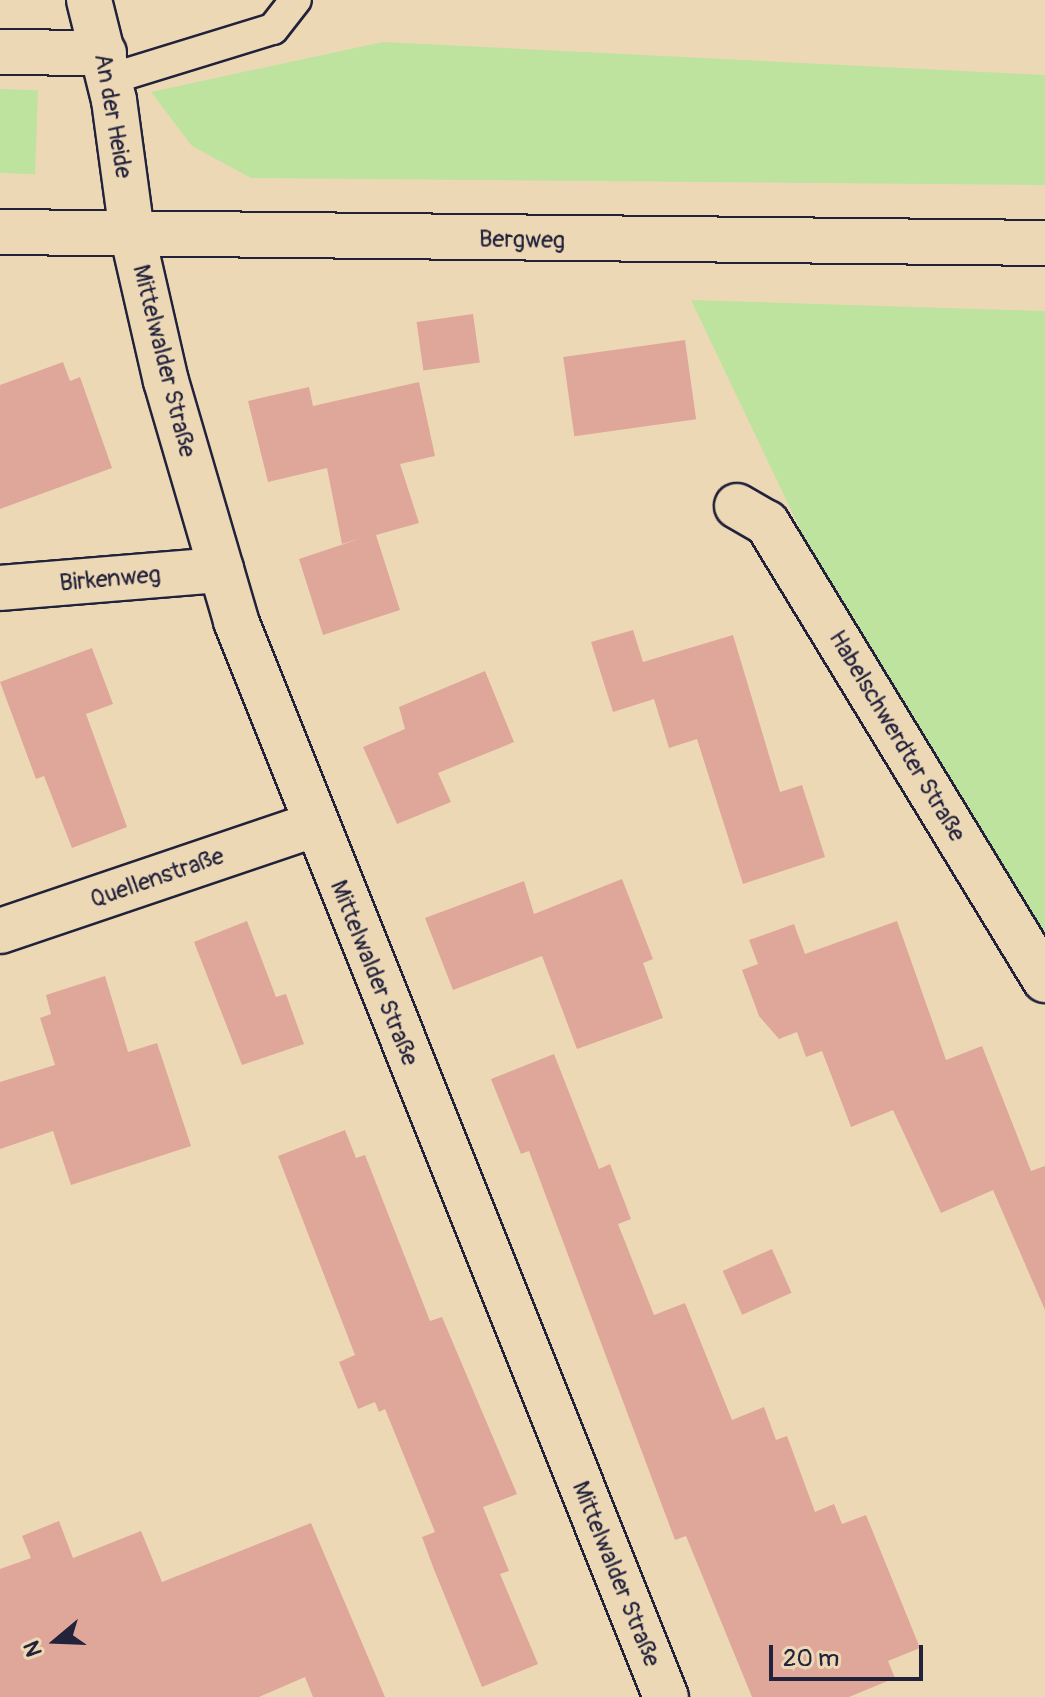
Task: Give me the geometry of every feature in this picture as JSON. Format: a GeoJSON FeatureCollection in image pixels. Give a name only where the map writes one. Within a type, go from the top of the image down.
{"type":"FeatureCollection","features":[{"type":"Feature","properties":{"kind":"street","name":"An der Heide"},"geometry":{"type":"LineString","coordinates":[[89,0],[107,66],[132,233]]}},
{"type":"Feature","properties":{"kind":"street"},"geometry":{"type":"LineString","coordinates":[[0,52],[107,66]]}},
{"type":"Feature","properties":{"kind":"street","name":"Bergweg"},"geometry":{"type":"LineString","coordinates":[[0,232],[1045,243]]}},
{"type":"Feature","properties":{"kind":"street","name":"Mittelwalder Straße"},"geometry":{"type":"LineString","coordinates":[[132,233],[166,381],[221,570],[314,825],[655,1694]]}},
{"type":"Feature","properties":{"kind":"street","name":"Habelschwerdter Straße"},"geometry":{"type":"LineString","coordinates":[[737,506],[767,523],[1045,980]]}},
{"type":"Feature","properties":{"kind":"street","name":"Birkenweg"},"geometry":{"type":"LineString","coordinates":[[0,588],[221,570]]}},
{"type":"Feature","properties":{"kind":"street","name":"Quellenstraße"},"geometry":{"type":"LineString","coordinates":[[0,931],[314,825]]}},
{"type":"Feature","properties":{"kind":"lane"},"geometry":{"type":"LineString","coordinates":[[107,66],[273,29],[296,0]]}},
{"type":"Feature","properties":{"kind":"green space"},"geometry":{"type":"Polygon","coordinates":[[[383,42],[1045,75],[1045,185],[251,178],[192,146],[151,92],[383,42]]]}},
{"type":"Feature","properties":{"kind":"green space"},"geometry":{"type":"Polygon","coordinates":[[[0,89],[38,90],[35,174],[0,173],[0,89]]]}},
{"type":"Feature","properties":{"kind":"green space"},"geometry":{"type":"Polygon","coordinates":[[[691,300],[1045,311],[1045,949],[831,594],[691,300]]]}},
{"type":"Feature","properties":{"kind":"building"},"geometry":{"type":"Polygon","coordinates":[[[473,314],[480,363],[423,370],[417,322],[473,314]]]}},
{"type":"Feature","properties":{"kind":"building"},"geometry":{"type":"Polygon","coordinates":[[[685,340],[696,419],[574,436],[563,357],[685,340]]]}},
{"type":"Feature","properties":{"kind":"building"},"geometry":{"type":"Polygon","coordinates":[[[63,362],[70,381],[80,377],[112,468],[0,509],[0,385],[63,362]]]}},
{"type":"Feature","properties":{"kind":"building"},"geometry":{"type":"Polygon","coordinates":[[[419,382],[435,456],[400,464],[419,523],[376,535],[400,610],[323,635],[299,559],[362,538],[342,544],[327,468],[268,482],[248,401],[309,387],[313,406],[419,382]]]}},
{"type":"Feature","properties":{"kind":"building"},"geometry":{"type":"Polygon","coordinates":[[[633,630],[643,662],[733,635],[780,792],[802,785],[825,857],[743,884],[697,739],[669,748],[654,699],[613,712],[591,642],[633,630]]]}},
{"type":"Feature","properties":{"kind":"building"},"geometry":{"type":"Polygon","coordinates":[[[92,648],[113,704],[86,714],[127,827],[72,848],[44,776],[36,779],[0,682],[92,648]]]}},
{"type":"Feature","properties":{"kind":"building"},"geometry":{"type":"Polygon","coordinates":[[[485,671],[514,742],[438,773],[451,802],[397,824],[363,747],[405,729],[399,707],[485,671]]]}},
{"type":"Feature","properties":{"kind":"building"},"geometry":{"type":"Polygon","coordinates":[[[622,879],[653,959],[643,963],[663,1018],[577,1049],[542,956],[453,990],[425,918],[524,881],[534,914],[622,879]]]}},
{"type":"Feature","properties":{"kind":"building"},"geometry":{"type":"Polygon","coordinates":[[[247,921],[276,997],[286,994],[304,1044],[242,1065],[194,942],[247,921]]]}},
{"type":"Feature","properties":{"kind":"building"},"geometry":{"type":"Polygon","coordinates":[[[897,921],[946,1060],[982,1046],[1031,1171],[1045,1166],[1045,1310],[993,1190],[941,1213],[893,1110],[851,1127],[822,1051],[806,1057],[797,1032],[779,1039],[759,1016],[742,970],[758,964],[749,940],[794,924],[805,954],[897,921]]]}},
{"type":"Feature","properties":{"kind":"building"},"geometry":{"type":"Polygon","coordinates":[[[105,976],[128,1052],[157,1043],[191,1146],[71,1185],[53,1131],[0,1149],[0,1082],[55,1065],[40,1018],[51,1014],[46,995],[105,976]]]}},
{"type":"Feature","properties":{"kind":"building"},"geometry":{"type":"Polygon","coordinates":[[[554,1054],[599,1169],[610,1164],[631,1219],[618,1224],[654,1315],[685,1303],[732,1420],[764,1407],[776,1440],[787,1436],[815,1512],[834,1504],[842,1524],[866,1515],[920,1648],[888,1661],[895,1678],[849,1697],[752,1697],[686,1536],[675,1540],[529,1151],[521,1154],[491,1079],[554,1054]]]}},
{"type":"Feature","properties":{"kind":"building"},"geometry":{"type":"Polygon","coordinates":[[[345,1130],[356,1158],[365,1155],[430,1321],[442,1317],[517,1494],[483,1507],[509,1571],[500,1574],[538,1664],[482,1687],[422,1537],[435,1532],[385,1409],[379,1412],[375,1402],[358,1409],[339,1362],[355,1355],[278,1156],[345,1130]]]}},
{"type":"Feature","properties":{"kind":"building"},"geometry":{"type":"Polygon","coordinates":[[[772,1249],[792,1293],[742,1315],[723,1271],[772,1249]]]}},
{"type":"Feature","properties":{"kind":"building"},"geometry":{"type":"Polygon","coordinates":[[[59,1521],[73,1558],[141,1531],[162,1582],[311,1523],[385,1697],[313,1697],[305,1677],[259,1697],[0,1697],[0,1569],[31,1558],[22,1536],[59,1521]]]}}]}
